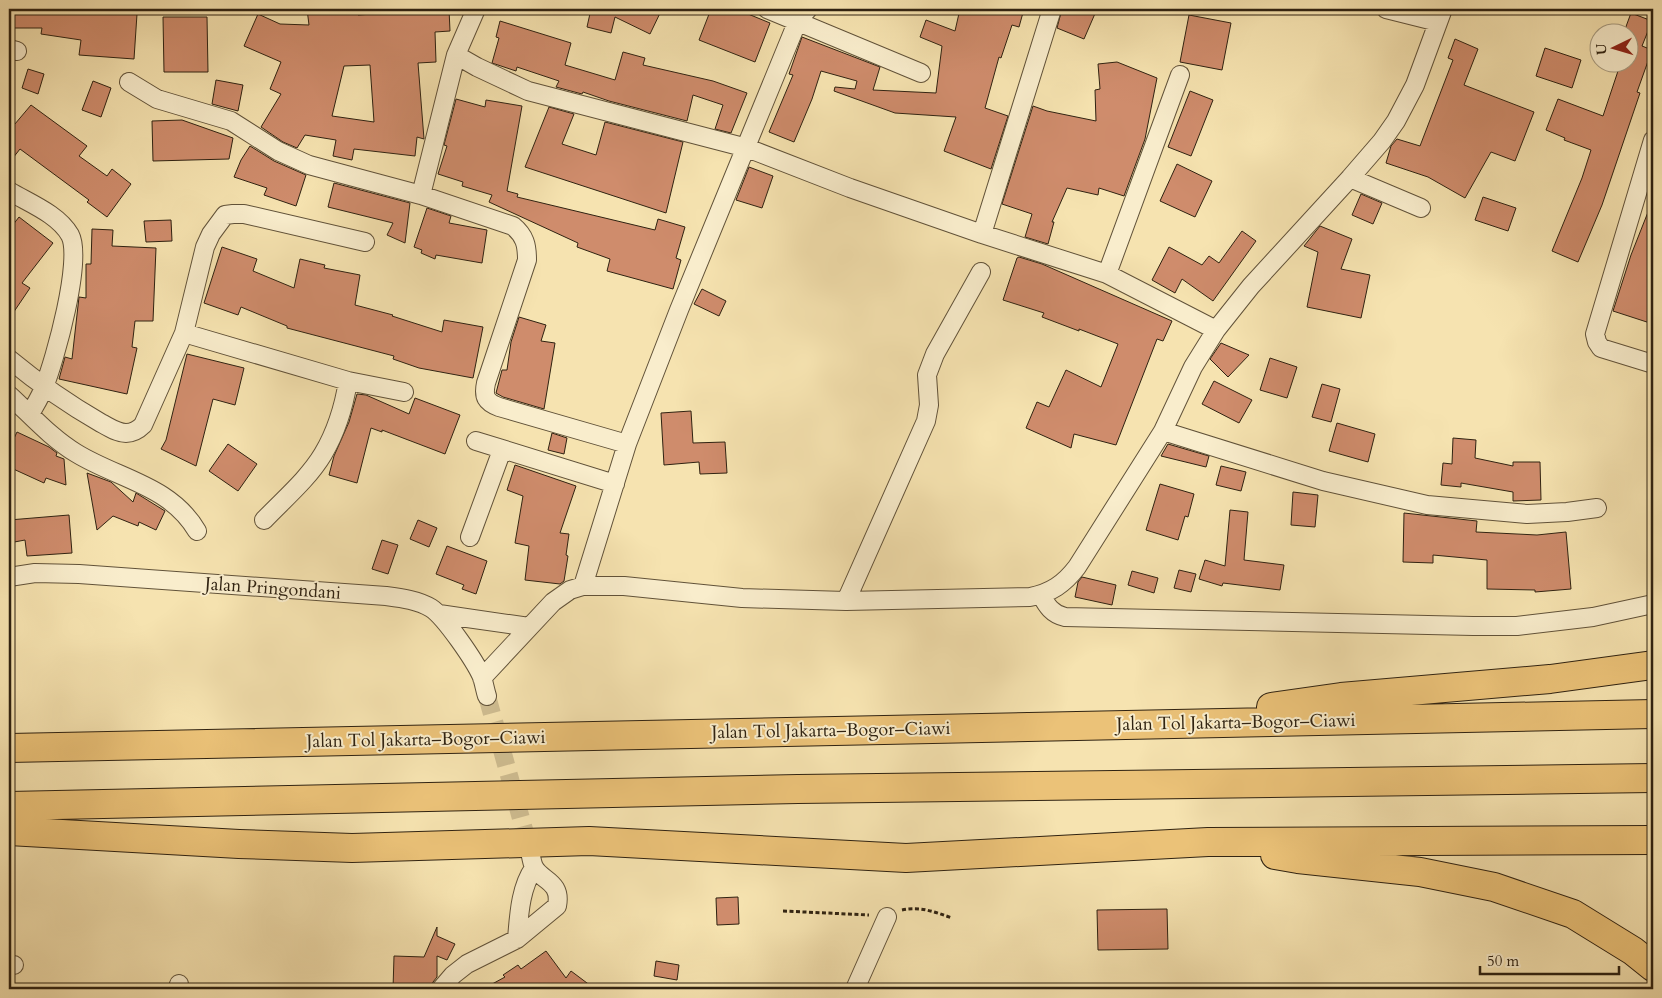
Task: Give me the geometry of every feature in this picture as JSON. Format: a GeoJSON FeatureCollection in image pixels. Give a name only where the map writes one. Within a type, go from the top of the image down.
{"type":"FeatureCollection","features":[{"type":"Feature","properties":{"kind":"highway"},"geometry":{"type":"LineString","coordinates":[[1156,724],[1341,697],[1550,679],[1653,665]]}},
{"type":"Feature","properties":{"kind":"highway","name":"Jalan Tol Jakarta–Bogor–Ciawi"},"geometry":{"type":"LineString","coordinates":[[9,748],[1653,714]]}},
{"type":"Feature","properties":{"kind":"highway"},"geometry":{"type":"LineString","coordinates":[[9,806],[798,789],[1653,778]]}},
{"type":"Feature","properties":{"kind":"highway"},"geometry":{"type":"LineString","coordinates":[[9,831],[239,844],[352,848],[588,841],[906,858],[1208,842],[1653,840]]}},
{"type":"Feature","properties":{"kind":"highway"},"geometry":{"type":"LineString","coordinates":[[1208,842],[1298,859],[1420,872],[1494,887],[1573,914],[1633,951],[1653,967]]}},
{"type":"Feature","properties":{"kind":"street"},"geometry":{"type":"LineString","coordinates":[[421,195],[456,55],[476,9]]}},
{"type":"Feature","properties":{"kind":"street"},"geometry":{"type":"LineString","coordinates":[[767,9],[803,15],[854,46],[921,73]]}},
{"type":"Feature","properties":{"kind":"street"},"geometry":{"type":"LineString","coordinates":[[982,234],[1052,9]]}},
{"type":"Feature","properties":{"kind":"street"},"geometry":{"type":"LineString","coordinates":[[482,678],[553,602],[570,590],[583,586],[624,586],[742,598],[846,601],[1030,597],[1054,590],[1063,584],[1078,567],[1163,431],[1193,367],[1216,330],[1257,278],[1382,141],[1407,102],[1440,16],[1386,9]]}},
{"type":"Feature","properties":{"kind":"street"},"geometry":{"type":"LineString","coordinates":[[583,586],[627,444],[679,310],[803,15]]}},
{"type":"Feature","properties":{"kind":"street"},"geometry":{"type":"LineString","coordinates":[[456,55],[528,91],[747,148],[850,188],[982,234],[1107,274],[1216,330]]}},
{"type":"Feature","properties":{"kind":"street"},"geometry":{"type":"LineString","coordinates":[[1107,274],[1180,75]]}},
{"type":"Feature","properties":{"kind":"street"},"geometry":{"type":"LineString","coordinates":[[128,82],[157,99],[231,121],[278,151],[309,165],[421,195],[513,226],[525,240],[527,260],[486,383],[484,396],[487,401],[499,407],[627,444]]}},
{"type":"Feature","properties":{"kind":"street"},"geometry":{"type":"LineString","coordinates":[[1653,140],[1595,334],[1601,348],[1653,364]]}},
{"type":"Feature","properties":{"kind":"street"},"geometry":{"type":"LineString","coordinates":[[1350,178],[1421,208]]}},
{"type":"Feature","properties":{"kind":"street"},"geometry":{"type":"LineString","coordinates":[[9,191],[52,216],[62,224],[70,235],[74,246],[74,262],[63,323],[44,388],[30,414]]}},
{"type":"Feature","properties":{"kind":"street"},"geometry":{"type":"LineString","coordinates":[[9,359],[44,388],[75,408],[124,434],[137,431],[143,425],[184,333],[205,247],[211,234],[225,216],[244,214],[365,242]]}},
{"type":"Feature","properties":{"kind":"street"},"geometry":{"type":"LineString","coordinates":[[846,601],[926,421],[929,405],[928,375],[935,354],[981,272]]}},
{"type":"Feature","properties":{"kind":"street"},"geometry":{"type":"LineString","coordinates":[[184,333],[348,381],[404,392]]}},
{"type":"Feature","properties":{"kind":"street"},"geometry":{"type":"LineString","coordinates":[[264,520],[309,473],[323,454],[336,425],[348,381]]}},
{"type":"Feature","properties":{"kind":"street"},"geometry":{"type":"LineString","coordinates":[[9,395],[45,429],[77,453],[148,486],[167,498],[190,521],[197,531]]}},
{"type":"Feature","properties":{"kind":"street"},"geometry":{"type":"LineString","coordinates":[[1163,431],[1323,481],[1427,505],[1527,514],[1597,508]]}},
{"type":"Feature","properties":{"kind":"street"},"geometry":{"type":"LineString","coordinates":[[476,440],[502,450],[615,484]]}},
{"type":"Feature","properties":{"kind":"street"},"geometry":{"type":"LineString","coordinates":[[470,537],[502,450]]}},
{"type":"Feature","properties":{"kind":"street","name":"Jalan Pringondani"},"geometry":{"type":"LineString","coordinates":[[9,577],[35,573],[79,574],[386,596],[415,602],[430,607],[454,632],[482,678],[487,696]]}},
{"type":"Feature","properties":{"kind":"street"},"geometry":{"type":"LineString","coordinates":[[1041,595],[1046,605],[1053,612],[1065,617],[1473,626],[1517,626],[1593,617],[1653,604]]}},
{"type":"Feature","properties":{"kind":"street"},"geometry":{"type":"LineString","coordinates":[[438,614],[529,627]]}},
{"type":"Feature","properties":{"kind":"street"},"geometry":{"type":"LineString","coordinates":[[441,989],[453,975],[467,964],[517,939],[557,906],[559,899],[555,889],[549,880],[534,868],[530,851]]}},
{"type":"Feature","properties":{"kind":"street"},"geometry":{"type":"LineString","coordinates":[[517,939],[521,903],[528,876],[534,868]]}},
{"type":"Feature","properties":{"kind":"street"},"geometry":{"type":"LineString","coordinates":[[855,989],[887,917]]}},
{"type":"Feature","properties":{"kind":"path"},"geometry":{"type":"LineString","coordinates":[[783,911],[887,917],[894,911],[910,908],[931,910],[952,918]]}},
{"type":"Feature","properties":{"kind":"building"},"geometry":{"type":"Polygon","coordinates":[[[12,9],[65,9],[137,14],[134,59],[79,55],[81,40],[41,34],[42,28],[13,28],[12,9]]]}},
{"type":"Feature","properties":{"kind":"building"},"geometry":{"type":"Polygon","coordinates":[[[307,9],[358,9],[358,15],[449,9],[450,31],[435,32],[436,62],[418,63],[424,139],[417,137],[415,156],[354,149],[352,160],[333,156],[336,140],[305,135],[297,148],[283,142],[261,127],[281,94],[270,89],[281,62],[244,46],[258,14],[280,24],[309,25],[307,9]],[[370,65],[344,66],[332,116],[374,122],[370,65]]]}},
{"type":"Feature","properties":{"kind":"building"},"geometry":{"type":"Polygon","coordinates":[[[591,9],[662,9],[650,34],[615,17],[611,33],[587,27],[591,9]]]}},
{"type":"Feature","properties":{"kind":"building"},"geometry":{"type":"Polygon","coordinates":[[[711,9],[736,9],[770,23],[755,62],[699,40],[711,9]]]}},
{"type":"Feature","properties":{"kind":"building"},"geometry":{"type":"Polygon","coordinates":[[[960,9],[1024,9],[1019,27],[1012,25],[1001,58],[999,57],[985,108],[1008,116],[991,169],[944,151],[956,117],[895,113],[834,91],[835,87],[855,89],[857,81],[821,71],[812,99],[794,142],[769,132],[793,75],[789,74],[802,37],[880,67],[873,90],[936,93],[942,46],[920,37],[926,20],[955,31],[960,9]]]}},
{"type":"Feature","properties":{"kind":"building"},"geometry":{"type":"Polygon","coordinates":[[[1062,9],[1097,9],[1084,39],[1057,28],[1062,9]]]}},
{"type":"Feature","properties":{"kind":"building"},"geometry":{"type":"Polygon","coordinates":[[[1631,13],[1652,21],[1642,46],[1652,50],[1637,92],[1640,93],[1602,205],[1578,262],[1552,251],[1582,178],[1591,150],[1564,140],[1565,138],[1546,130],[1558,99],[1603,116],[1618,72],[1640,72],[1640,22],[1628,22],[1631,13]]]}},
{"type":"Feature","properties":{"kind":"building"},"geometry":{"type":"Polygon","coordinates":[[[1189,15],[1231,23],[1222,70],[1180,62],[1189,15]]]}},
{"type":"Feature","properties":{"kind":"building"},"geometry":{"type":"Polygon","coordinates":[[[163,17],[207,17],[208,72],[164,72],[163,17]]]}},
{"type":"Feature","properties":{"kind":"building"},"geometry":{"type":"Polygon","coordinates":[[[500,21],[571,43],[565,65],[615,80],[623,52],[645,58],[643,65],[713,81],[747,93],[731,133],[715,129],[723,105],[693,95],[687,121],[609,101],[583,92],[582,94],[556,87],[559,81],[517,67],[516,71],[492,63],[499,38],[496,37],[500,21]]]}},
{"type":"Feature","properties":{"kind":"building"},"geometry":{"type":"Polygon","coordinates":[[[1455,39],[1478,49],[1464,85],[1534,112],[1515,161],[1491,152],[1465,198],[1428,177],[1386,163],[1391,146],[1397,139],[1420,146],[1453,60],[1448,58],[1455,39]]]}},
{"type":"Feature","properties":{"kind":"building"},"geometry":{"type":"Polygon","coordinates":[[[1545,48],[1581,60],[1572,88],[1536,76],[1545,48]]]}},
{"type":"Feature","properties":{"kind":"building"},"geometry":{"type":"Polygon","coordinates":[[[1117,62],[1157,78],[1145,139],[1124,196],[1099,188],[1098,195],[1067,188],[1052,222],[1054,222],[1048,244],[1025,237],[1032,214],[1002,204],[1033,106],[1047,111],[1096,121],[1095,90],[1100,89],[1098,64],[1117,62]]]}},
{"type":"Feature","properties":{"kind":"building"},"geometry":{"type":"Polygon","coordinates":[[[28,69],[44,74],[38,94],[22,88],[28,69]]]}},
{"type":"Feature","properties":{"kind":"building"},"geometry":{"type":"Polygon","coordinates":[[[216,80],[243,85],[238,111],[212,104],[216,80]]]}},
{"type":"Feature","properties":{"kind":"building"},"geometry":{"type":"Polygon","coordinates":[[[93,81],[111,88],[101,117],[82,110],[93,81]]]}},
{"type":"Feature","properties":{"kind":"building"},"geometry":{"type":"Polygon","coordinates":[[[1190,91],[1213,100],[1191,156],[1168,147],[1190,91]]]}},
{"type":"Feature","properties":{"kind":"building"},"geometry":{"type":"Polygon","coordinates":[[[456,99],[485,107],[486,100],[522,106],[507,191],[518,194],[517,197],[655,230],[658,219],[685,227],[676,258],[681,260],[673,289],[607,271],[610,259],[577,247],[578,243],[489,202],[492,195],[462,186],[463,182],[438,174],[447,146],[444,145],[456,99]]]}},
{"type":"Feature","properties":{"kind":"building"},"geometry":{"type":"Polygon","coordinates":[[[31,105],[87,146],[79,156],[107,176],[112,169],[131,184],[107,217],[87,202],[89,200],[20,149],[9,163],[9,131],[31,105]]]}},
{"type":"Feature","properties":{"kind":"building"},"geometry":{"type":"Polygon","coordinates":[[[549,107],[574,114],[562,144],[596,155],[605,122],[683,142],[666,213],[525,167],[549,107]]]}},
{"type":"Feature","properties":{"kind":"building"},"geometry":{"type":"Polygon","coordinates":[[[182,120],[233,138],[229,159],[153,161],[152,121],[182,120]]]}},
{"type":"Feature","properties":{"kind":"building"},"geometry":{"type":"Polygon","coordinates":[[[250,146],[274,161],[306,175],[296,206],[264,195],[267,188],[234,177],[241,160],[250,146]]]}},
{"type":"Feature","properties":{"kind":"building"},"geometry":{"type":"Polygon","coordinates":[[[1177,164],[1212,181],[1195,217],[1160,201],[1177,164]]]}},
{"type":"Feature","properties":{"kind":"building"},"geometry":{"type":"Polygon","coordinates":[[[749,167],[773,176],[762,208],[736,200],[749,167]]]}},
{"type":"Feature","properties":{"kind":"building"},"geometry":{"type":"Polygon","coordinates":[[[334,183],[410,203],[405,243],[387,235],[393,223],[328,207],[334,183]]]}},
{"type":"Feature","properties":{"kind":"building"},"geometry":{"type":"Polygon","coordinates":[[[1361,194],[1382,203],[1373,224],[1352,215],[1361,194]]]}},
{"type":"Feature","properties":{"kind":"building"},"geometry":{"type":"Polygon","coordinates":[[[1483,197],[1516,208],[1508,231],[1475,220],[1483,197]]]}},
{"type":"Feature","properties":{"kind":"building"},"geometry":{"type":"Polygon","coordinates":[[[1652,202],[1653,324],[1613,311],[1631,255],[1652,202]]]}},
{"type":"Feature","properties":{"kind":"building"},"geometry":{"type":"Polygon","coordinates":[[[427,208],[451,216],[449,223],[487,230],[482,263],[436,255],[435,259],[421,253],[422,250],[414,247],[427,208]]]}},
{"type":"Feature","properties":{"kind":"building"},"geometry":{"type":"Polygon","coordinates":[[[19,217],[53,243],[22,283],[30,288],[9,319],[9,230],[19,217]]]}},
{"type":"Feature","properties":{"kind":"building"},"geometry":{"type":"Polygon","coordinates":[[[171,220],[172,241],[146,242],[144,221],[171,220]]]}},
{"type":"Feature","properties":{"kind":"building"},"geometry":{"type":"Polygon","coordinates":[[[1320,226],[1352,239],[1341,269],[1370,275],[1361,318],[1307,307],[1318,252],[1304,246],[1320,226]]]}},
{"type":"Feature","properties":{"kind":"building"},"geometry":{"type":"Polygon","coordinates":[[[92,229],[113,230],[112,246],[156,248],[153,321],[135,321],[132,347],[137,348],[127,394],[59,379],[65,357],[72,359],[79,297],[86,298],[86,264],[91,264],[92,229]]]}},
{"type":"Feature","properties":{"kind":"building"},"geometry":{"type":"Polygon","coordinates":[[[1242,231],[1256,241],[1213,301],[1182,279],[1175,293],[1152,280],[1169,247],[1202,265],[1209,256],[1219,263],[1242,231]]]}},
{"type":"Feature","properties":{"kind":"building"},"geometry":{"type":"Polygon","coordinates":[[[222,247],[257,259],[253,271],[294,288],[300,259],[325,265],[324,268],[360,275],[355,305],[393,315],[442,332],[444,320],[483,327],[473,378],[419,368],[393,359],[394,356],[287,328],[287,326],[241,307],[238,315],[204,303],[222,247]]]}},
{"type":"Feature","properties":{"kind":"building"},"geometry":{"type":"Polygon","coordinates":[[[1017,258],[1042,264],[1172,321],[1163,341],[1157,339],[1116,445],[1074,434],[1071,448],[1026,428],[1037,402],[1049,407],[1066,370],[1101,387],[1118,344],[1042,317],[1044,313],[1003,300],[1017,258]]]}},
{"type":"Feature","properties":{"kind":"building"},"geometry":{"type":"Polygon","coordinates":[[[702,289],[726,301],[719,316],[694,304],[702,289]]]}},
{"type":"Feature","properties":{"kind":"building"},"geometry":{"type":"Polygon","coordinates":[[[519,317],[546,325],[541,341],[555,343],[544,409],[503,397],[496,393],[502,370],[507,370],[511,342],[519,317]]]}},
{"type":"Feature","properties":{"kind":"building"},"geometry":{"type":"Polygon","coordinates":[[[1221,343],[1249,355],[1228,377],[1210,359],[1221,343]]]}},
{"type":"Feature","properties":{"kind":"building"},"geometry":{"type":"Polygon","coordinates":[[[187,354],[244,368],[235,405],[213,399],[196,466],[161,449],[166,440],[187,354]]]}},
{"type":"Feature","properties":{"kind":"building"},"geometry":{"type":"Polygon","coordinates":[[[1270,358],[1297,367],[1287,398],[1260,390],[1270,358]]]}},
{"type":"Feature","properties":{"kind":"building"},"geometry":{"type":"Polygon","coordinates":[[[1214,381],[1252,400],[1239,423],[1202,404],[1214,381]]]}},
{"type":"Feature","properties":{"kind":"building"},"geometry":{"type":"Polygon","coordinates":[[[1322,384],[1340,389],[1331,422],[1312,417],[1322,384]]]}},
{"type":"Feature","properties":{"kind":"building"},"geometry":{"type":"Polygon","coordinates":[[[357,394],[366,395],[409,414],[415,398],[460,415],[445,454],[382,430],[382,432],[371,428],[357,483],[329,475],[334,456],[349,422],[357,394]]]}},
{"type":"Feature","properties":{"kind":"building"},"geometry":{"type":"Polygon","coordinates":[[[691,411],[693,443],[725,442],[727,473],[700,474],[699,462],[664,465],[661,413],[691,411]]]}},
{"type":"Feature","properties":{"kind":"building"},"geometry":{"type":"Polygon","coordinates":[[[1337,423],[1375,434],[1368,462],[1329,451],[1337,423]]]}},
{"type":"Feature","properties":{"kind":"building"},"geometry":{"type":"Polygon","coordinates":[[[17,432],[49,447],[57,453],[56,456],[64,459],[66,485],[46,478],[44,483],[9,467],[9,449],[17,432]]]}},
{"type":"Feature","properties":{"kind":"building"},"geometry":{"type":"Polygon","coordinates":[[[552,433],[567,438],[564,454],[548,450],[552,433]]]}},
{"type":"Feature","properties":{"kind":"building"},"geometry":{"type":"Polygon","coordinates":[[[1453,438],[1476,440],[1475,458],[1513,466],[1513,462],[1540,462],[1541,500],[1513,501],[1513,492],[1461,483],[1461,487],[1441,485],[1443,463],[1452,464],[1453,438]]]}},
{"type":"Feature","properties":{"kind":"building"},"geometry":{"type":"Polygon","coordinates":[[[228,444],[257,464],[238,491],[209,471],[228,444]]]}},
{"type":"Feature","properties":{"kind":"building"},"geometry":{"type":"Polygon","coordinates":[[[1168,444],[1209,456],[1206,467],[1161,456],[1168,444]]]}},
{"type":"Feature","properties":{"kind":"building"},"geometry":{"type":"Polygon","coordinates":[[[515,465],[576,486],[560,533],[569,534],[564,581],[560,584],[525,580],[529,546],[515,543],[523,496],[507,490],[515,465]]]}},
{"type":"Feature","properties":{"kind":"building"},"geometry":{"type":"Polygon","coordinates":[[[1221,466],[1246,472],[1241,491],[1216,485],[1221,466]]]}},
{"type":"Feature","properties":{"kind":"building"},"geometry":{"type":"Polygon","coordinates":[[[87,473],[111,482],[133,502],[136,493],[165,511],[156,530],[139,522],[138,526],[113,516],[97,530],[87,473]]]}},
{"type":"Feature","properties":{"kind":"building"},"geometry":{"type":"Polygon","coordinates":[[[1160,484],[1194,494],[1188,517],[1185,516],[1178,540],[1146,530],[1160,484]]]}},
{"type":"Feature","properties":{"kind":"building"},"geometry":{"type":"Polygon","coordinates":[[[1293,492],[1318,495],[1315,527],[1291,525],[1293,492]]]}},
{"type":"Feature","properties":{"kind":"building"},"geometry":{"type":"Polygon","coordinates":[[[1230,510],[1248,512],[1244,560],[1284,565],[1280,590],[1223,583],[1222,586],[1199,579],[1205,560],[1225,566],[1230,510]]]}},
{"type":"Feature","properties":{"kind":"building"},"geometry":{"type":"Polygon","coordinates":[[[1404,513],[1477,521],[1476,532],[1537,535],[1566,532],[1571,589],[1535,592],[1535,590],[1487,589],[1487,560],[1433,555],[1433,563],[1403,562],[1404,513]]]}},
{"type":"Feature","properties":{"kind":"building"},"geometry":{"type":"Polygon","coordinates":[[[69,515],[72,553],[27,556],[25,540],[9,543],[9,520],[69,515]]]}},
{"type":"Feature","properties":{"kind":"building"},"geometry":{"type":"Polygon","coordinates":[[[418,520],[437,528],[429,547],[410,539],[418,520]]]}},
{"type":"Feature","properties":{"kind":"building"},"geometry":{"type":"Polygon","coordinates":[[[382,540],[398,545],[388,574],[372,569],[382,540]]]}},
{"type":"Feature","properties":{"kind":"building"},"geometry":{"type":"Polygon","coordinates":[[[447,546],[487,561],[476,594],[462,589],[464,585],[436,574],[447,546]]]}},
{"type":"Feature","properties":{"kind":"building"},"geometry":{"type":"Polygon","coordinates":[[[1179,570],[1196,574],[1191,592],[1174,588],[1179,570]]]}},
{"type":"Feature","properties":{"kind":"building"},"geometry":{"type":"Polygon","coordinates":[[[1132,571],[1158,578],[1154,593],[1128,585],[1132,571]]]}},
{"type":"Feature","properties":{"kind":"building"},"geometry":{"type":"Polygon","coordinates":[[[1082,577],[1116,585],[1112,605],[1075,597],[1078,582],[1082,577]]]}},
{"type":"Feature","properties":{"kind":"building"},"geometry":{"type":"Polygon","coordinates":[[[738,897],[739,924],[717,925],[716,898],[738,897]]]}},
{"type":"Feature","properties":{"kind":"building"},"geometry":{"type":"Polygon","coordinates":[[[1167,909],[1168,949],[1098,950],[1097,910],[1167,909]]]}},
{"type":"Feature","properties":{"kind":"building"},"geometry":{"type":"Polygon","coordinates":[[[437,927],[437,936],[455,944],[447,960],[437,956],[437,977],[431,989],[393,989],[394,956],[424,957],[437,927]]]}},
{"type":"Feature","properties":{"kind":"building"},"geometry":{"type":"Polygon","coordinates":[[[546,951],[566,978],[571,971],[595,989],[483,989],[505,977],[503,975],[518,965],[521,969],[546,951]]]}},
{"type":"Feature","properties":{"kind":"building"},"geometry":{"type":"Polygon","coordinates":[[[656,961],[679,965],[677,980],[654,976],[656,961]]]}},
{"type":"Feature","properties":{"kind":"tunnel"},"geometry":{"type":"LineString","coordinates":[[487,696],[530,851]]}}]}
